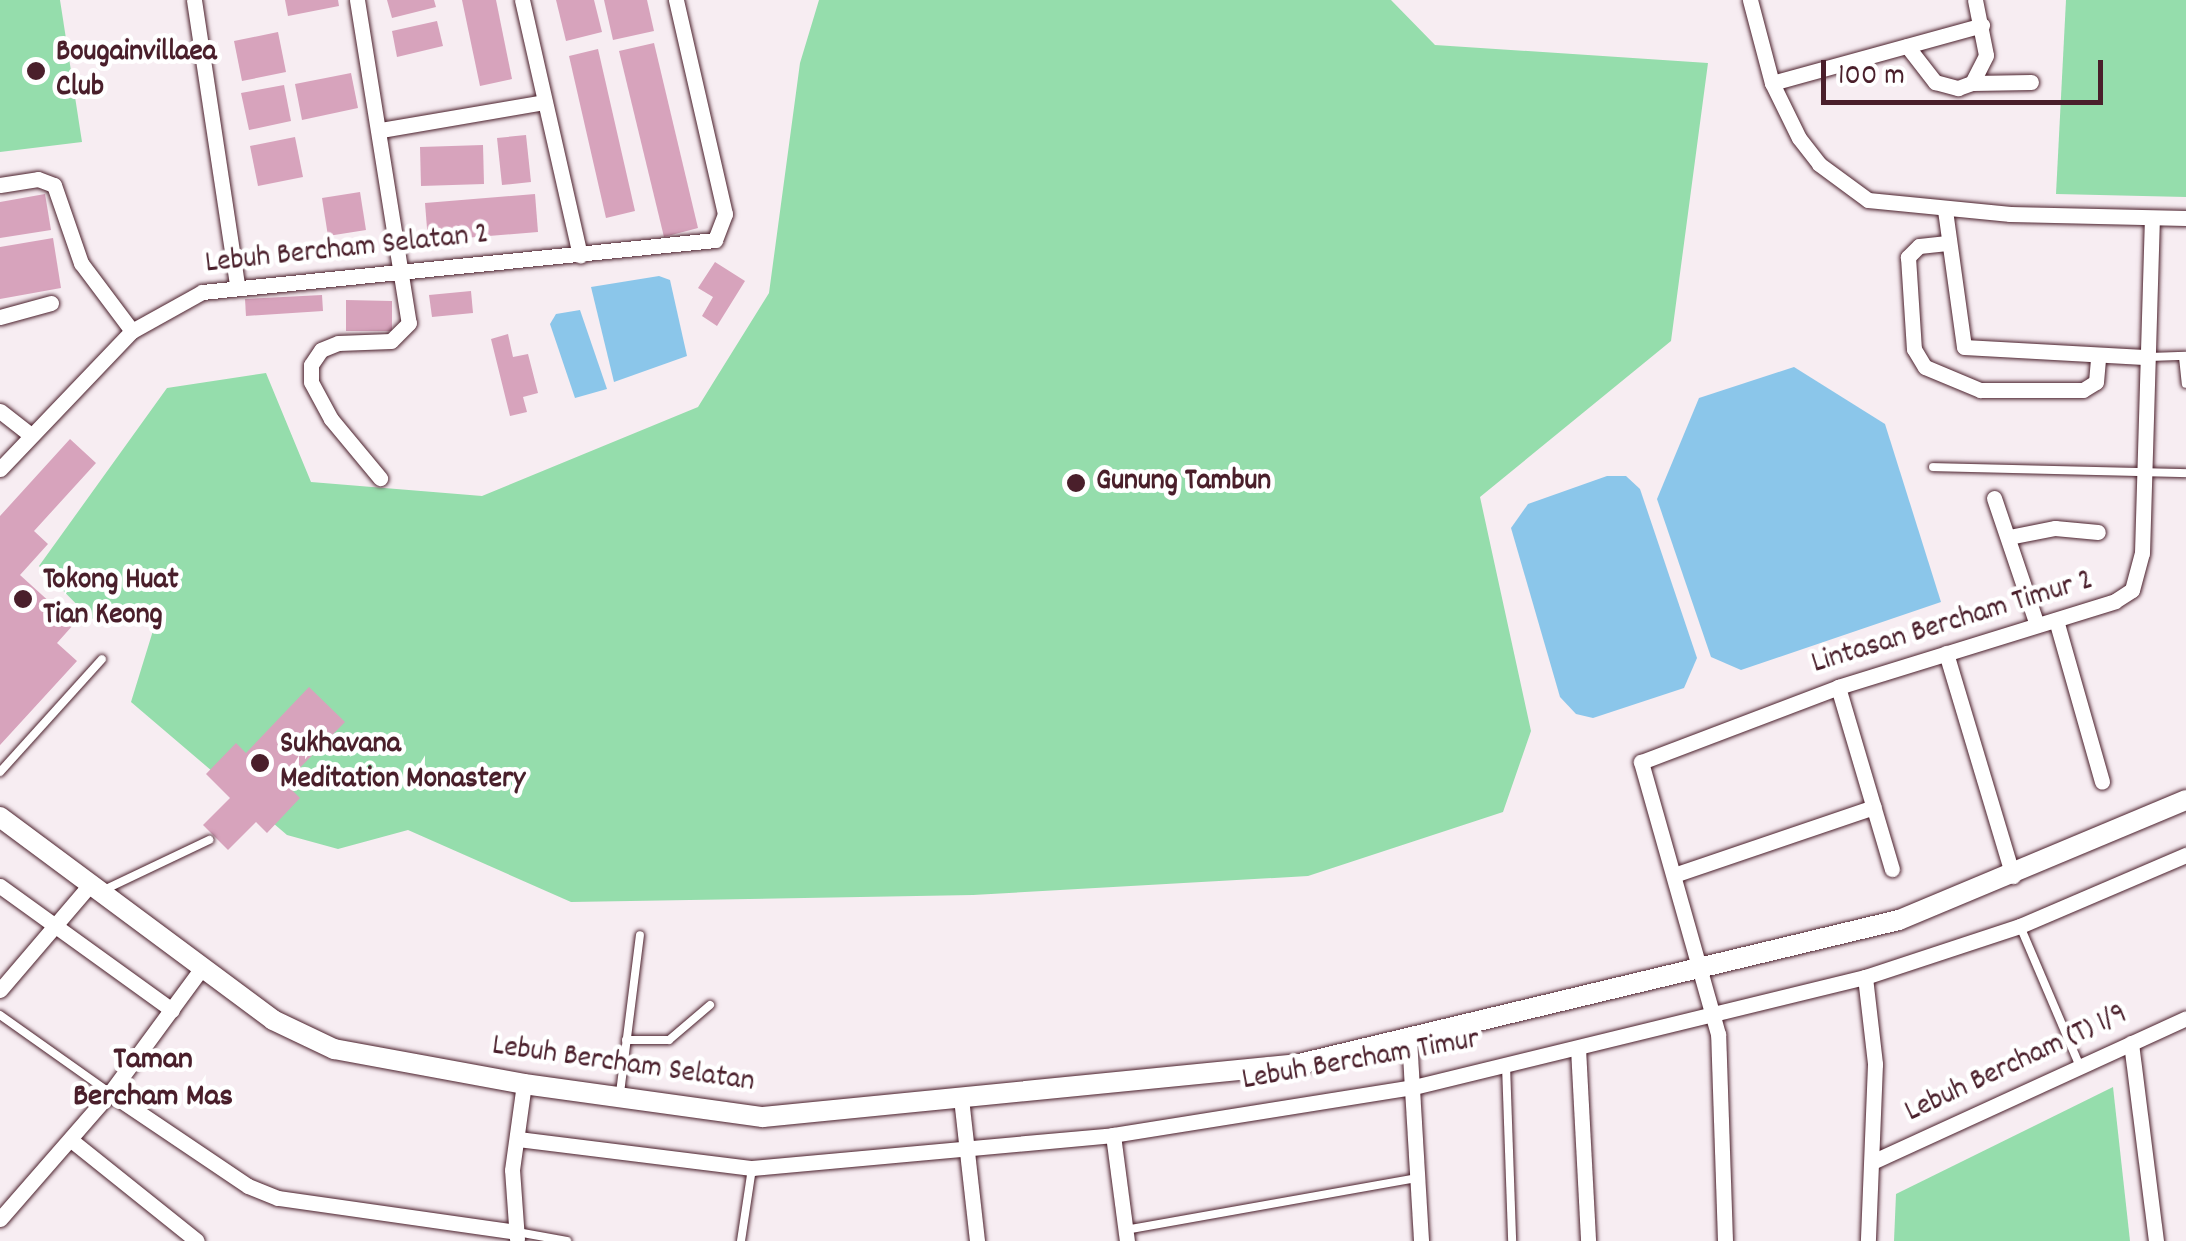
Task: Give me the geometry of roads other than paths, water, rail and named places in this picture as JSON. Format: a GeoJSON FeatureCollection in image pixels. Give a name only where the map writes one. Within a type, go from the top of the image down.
{"type":"FeatureCollection","features":[{"type":"Feature","properties":{"kind":"street"},"geometry":{"type":"LineString","coordinates":[[194,0],[237,285]]}},
{"type":"Feature","properties":{"kind":"street"},"geometry":{"type":"LineString","coordinates":[[357,0],[404,270],[409,323],[402,334],[338,343],[311,365],[311,382],[331,419],[380,478]]}},
{"type":"Feature","properties":{"kind":"street"},"geometry":{"type":"LineString","coordinates":[[522,0],[580,256]]}},
{"type":"Feature","properties":{"kind":"street","name":"Lebuh Bercham Selatan 2"},"geometry":{"type":"LineString","coordinates":[[0,469],[132,332],[174,303],[237,285],[707,244],[722,233],[725,214],[676,0]]}},
{"type":"Feature","properties":{"kind":"street"},"geometry":{"type":"LineString","coordinates":[[1750,0],[1772,83],[1799,138],[1844,186],[1883,204],[1945,210],[2186,218]]}},
{"type":"Feature","properties":{"kind":"street"},"geometry":{"type":"LineString","coordinates":[[1972,83],[1986,54],[1975,0]]}},
{"type":"Feature","properties":{"kind":"street"},"geometry":{"type":"LineString","coordinates":[[1772,83],[1982,25]]}},
{"type":"Feature","properties":{"kind":"street"},"geometry":{"type":"LineString","coordinates":[[1907,46],[1935,82],[2031,82]]}},
{"type":"Feature","properties":{"kind":"street"},"geometry":{"type":"LineString","coordinates":[[381,130],[544,102]]}},
{"type":"Feature","properties":{"kind":"street"},"geometry":{"type":"LineString","coordinates":[[0,185],[38,179],[54,185],[81,264],[132,332]]}},
{"type":"Feature","properties":{"kind":"street"},"geometry":{"type":"LineString","coordinates":[[1945,210],[1964,347],[2144,357]]}},
{"type":"Feature","properties":{"kind":"street","name":"Lintasan Bercham Timur 2"},"geometry":{"type":"LineString","coordinates":[[1725,1241],[1723,1081],[1712,1014],[1641,772],[1645,757],[1838,687],[2056,620],[2132,590],[2142,553],[2144,357],[2152,218]]}},
{"type":"Feature","properties":{"kind":"street"},"geometry":{"type":"LineString","coordinates":[[1947,243],[1919,246],[1908,258],[1914,349],[1925,367],[1980,390],[2084,390],[2096,382],[2098,357]]}},
{"type":"Feature","properties":{"kind":"street"},"geometry":{"type":"LineString","coordinates":[[0,317],[50,303]]}},
{"type":"Feature","properties":{"kind":"street"},"geometry":{"type":"LineString","coordinates":[[0,411],[31,435]]}},
{"type":"Feature","properties":{"kind":"street"},"geometry":{"type":"LineString","coordinates":[[1994,498],[2037,626]]}},
{"type":"Feature","properties":{"kind":"street"},"geometry":{"type":"LineString","coordinates":[[2009,537],[2055,528],[2098,532]]}},
{"type":"Feature","properties":{"kind":"street"},"geometry":{"type":"LineString","coordinates":[[2056,620],[2102,782]]}},
{"type":"Feature","properties":{"kind":"street"},"geometry":{"type":"LineString","coordinates":[[1946,653],[2013,876]]}},
{"type":"Feature","properties":{"kind":"street"},"geometry":{"type":"LineString","coordinates":[[1838,687],[1892,869]]}},
{"type":"Feature","properties":{"kind":"street","name":"Lebuh Bercham Timur"},"geometry":{"type":"LineString","coordinates":[[1484,1020],[1899,920],[2013,876],[2186,800]]}},
{"type":"Feature","properties":{"kind":"street"},"geometry":{"type":"LineString","coordinates":[[1674,875],[1874,808]]}},
{"type":"Feature","properties":{"kind":"street","name":"Lebuh Bercham Selatan"},"geometry":{"type":"LineString","coordinates":[[0,817],[93,890],[274,1020],[334,1049],[619,1098],[763,1117],[1299,1064],[1484,1020]]}},
{"type":"Feature","properties":{"kind":"street","name":"Lebuh Bercham Timur"},"geometry":{"type":"LineString","coordinates":[[518,1138],[752,1168],[1113,1134],[1414,1087],[1865,977],[2020,926],[2186,856]]}},
{"type":"Feature","properties":{"kind":"street"},"geometry":{"type":"LineString","coordinates":[[0,886],[172,1010]]}},
{"type":"Feature","properties":{"kind":"street"},"geometry":{"type":"LineString","coordinates":[[0,990],[55,925],[93,890]]}},
{"type":"Feature","properties":{"kind":"street"},"geometry":{"type":"LineString","coordinates":[[0,1219],[110,1094],[201,969]]}},
{"type":"Feature","properties":{"kind":"street"},"geometry":{"type":"LineString","coordinates":[[1865,977],[1875,1064],[1868,1241]]}},
{"type":"Feature","properties":{"kind":"street","name":"Lebuh Bercham (T) 1/9"},"geometry":{"type":"LineString","coordinates":[[1872,1162],[2186,1018]]}},
{"type":"Feature","properties":{"kind":"street"},"geometry":{"type":"LineString","coordinates":[[1409,1038],[1421,1241]]}},
{"type":"Feature","properties":{"kind":"street"},"geometry":{"type":"LineString","coordinates":[[2132,1043],[2156,1241]]}},
{"type":"Feature","properties":{"kind":"street"},"geometry":{"type":"LineString","coordinates":[[1578,1048],[1588,1241]]}},
{"type":"Feature","properties":{"kind":"street"},"geometry":{"type":"LineString","coordinates":[[110,1094],[248,1186],[278,1198],[517,1237],[511,1195],[524,1084]]}},
{"type":"Feature","properties":{"kind":"street"},"geometry":{"type":"LineString","coordinates":[[961,1098],[976,1241]]}},
{"type":"Feature","properties":{"kind":"street"},"geometry":{"type":"LineString","coordinates":[[1113,1134],[1126,1236]]}},
{"type":"Feature","properties":{"kind":"street"},"geometry":{"type":"LineString","coordinates":[[70,1140],[187,1238]]}},
{"type":"Feature","properties":{"kind":"lane"},"geometry":{"type":"LineString","coordinates":[[2144,357],[2185,356],[2186,384]]}},
{"type":"Feature","properties":{"kind":"lane"},"geometry":{"type":"LineString","coordinates":[[1933,467],[2186,473]]}},
{"type":"Feature","properties":{"kind":"lane"},"geometry":{"type":"LineString","coordinates":[[0,772],[102,659]]}},
{"type":"Feature","properties":{"kind":"lane"},"geometry":{"type":"LineString","coordinates":[[93,890],[209,840]]}},
{"type":"Feature","properties":{"kind":"lane"},"geometry":{"type":"LineString","coordinates":[[2020,926],[2080,1066]]}},
{"type":"Feature","properties":{"kind":"lane"},"geometry":{"type":"LineString","coordinates":[[619,1098],[640,934]]}},
{"type":"Feature","properties":{"kind":"lane"},"geometry":{"type":"LineString","coordinates":[[626,1040],[669,1040],[710,1005]]}},
{"type":"Feature","properties":{"kind":"lane"},"geometry":{"type":"LineString","coordinates":[[0,1015],[110,1094]]}},
{"type":"Feature","properties":{"kind":"lane"},"geometry":{"type":"LineString","coordinates":[[1506,1065],[1512,1241]]}},
{"type":"Feature","properties":{"kind":"lane"},"geometry":{"type":"LineString","coordinates":[[742,1241],[752,1168]]}},
{"type":"Feature","properties":{"kind":"lane"},"geometry":{"type":"LineString","coordinates":[[1126,1236],[1418,1178]]}},
{"type":"Feature","properties":{"kind":"lane"},"geometry":{"type":"LineString","coordinates":[[517,1237],[567,1241]]}},
{"type":"Feature","properties":{"kind":"water"},"geometry":{"type":"Polygon","coordinates":[[[659,276],[670,280],[687,356],[614,382],[591,287],[659,276]]]}},
{"type":"Feature","properties":{"kind":"water"},"geometry":{"type":"Polygon","coordinates":[[[580,310],[607,389],[575,398],[550,324],[556,314],[580,310]]]}},
{"type":"Feature","properties":{"kind":"water"},"geometry":{"type":"Polygon","coordinates":[[[1794,367],[1885,424],[1941,602],[1741,670],[1711,657],[1657,499],[1699,398],[1794,367]]]}},
{"type":"Feature","properties":{"kind":"water"},"geometry":{"type":"Polygon","coordinates":[[[1607,476],[1626,476],[1640,489],[1697,658],[1684,688],[1593,718],[1576,714],[1560,697],[1511,528],[1528,504],[1607,476]]]}},
{"type":"Feature","properties":{"kind":"place","name":"Bougainvillaea Club"},"geometry":{"type":"Point","coordinates":[36,71]}},
{"type":"Feature","properties":{"kind":"place","name":"Gunung Tambun"},"geometry":{"type":"Point","coordinates":[1076,483]}},
{"type":"Feature","properties":{"kind":"place","name":"Tokong Huat Tian Keong"},"geometry":{"type":"Point","coordinates":[23,599]}},
{"type":"Feature","properties":{"kind":"place","name":"Sukhavana Meditation Monastery"},"geometry":{"type":"Point","coordinates":[260,763]}},
{"type":"Feature","properties":{"kind":"district","name":"Taman Bercham Mas"},"geometry":{"type":"Point","coordinates":[153,1080]}}]}
